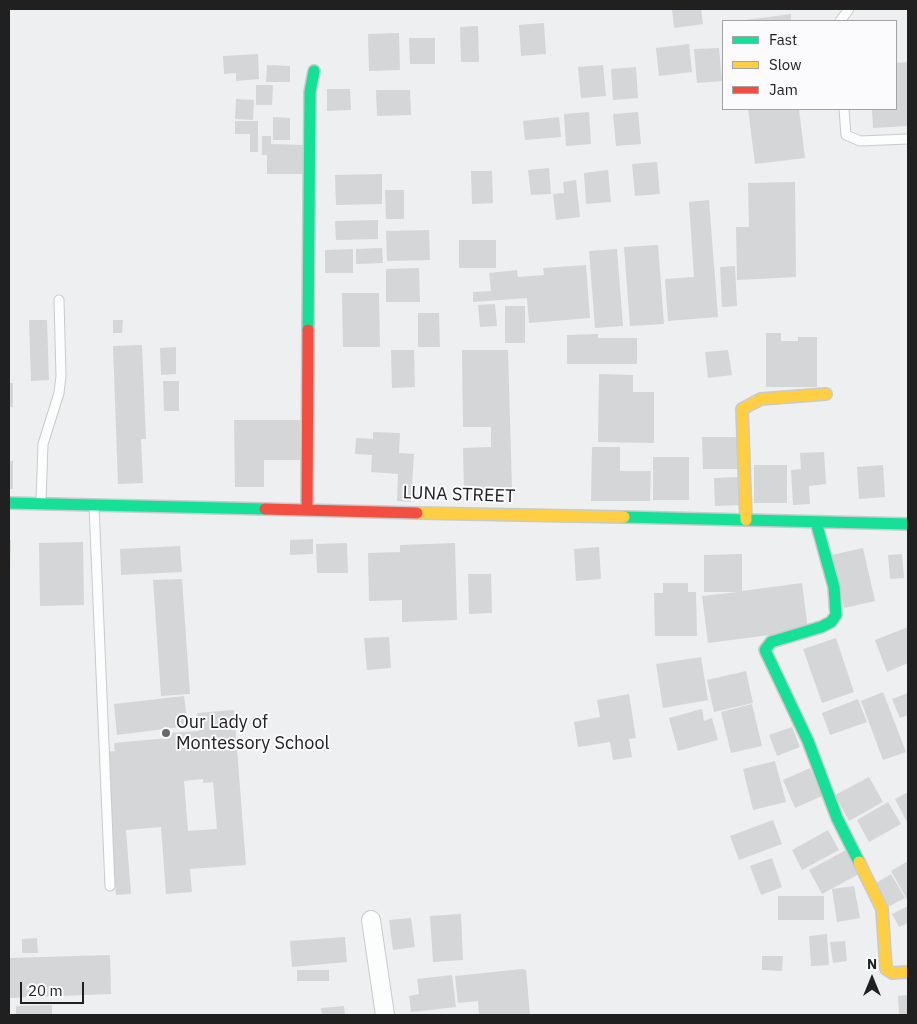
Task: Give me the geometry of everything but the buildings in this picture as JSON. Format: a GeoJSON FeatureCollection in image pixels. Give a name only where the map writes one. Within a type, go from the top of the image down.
{"type":"FeatureCollection","features":[{"type":"Feature","properties":{"kind":"street"},"geometry":{"type":"LineString","coordinates":[[307,508],[310,92],[314,72]]}},
{"type":"Feature","properties":{"kind":"street"},"geometry":{"type":"LineString","coordinates":[[746,520],[742,409],[761,399],[826,394]]}},
{"type":"Feature","properties":{"kind":"street","name":"LUNA STREET"},"geometry":{"type":"LineString","coordinates":[[9,503],[307,508],[908,524]]}},
{"type":"Feature","properties":{"kind":"street"},"geometry":{"type":"LineString","coordinates":[[816,522],[834,587],[836,615],[831,622],[821,627],[771,642],[765,650],[808,741],[838,818],[882,909],[886,969],[892,973],[908,972]]}},
{"type":"Feature","properties":{"kind":"street"},"geometry":{"type":"LineString","coordinates":[[371,920],[385,1015]]}},
{"type":"Feature","properties":{"kind":"lane"},"geometry":{"type":"LineString","coordinates":[[841,20],[849,9]]}},
{"type":"Feature","properties":{"kind":"lane"},"geometry":{"type":"LineString","coordinates":[[844,110],[846,136],[860,141],[908,139]]}},
{"type":"Feature","properties":{"kind":"lane"},"geometry":{"type":"LineString","coordinates":[[41,503],[43,444],[59,393],[61,376],[59,300]]}},
{"type":"Feature","properties":{"kind":"lane"},"geometry":{"type":"LineString","coordinates":[[94,504],[110,886]]}},
{"type":"Feature","properties":{"kind":"traffic: fast"},"geometry":{"type":"LineString","coordinates":[[308,330],[310,92],[314,71]]}},
{"type":"Feature","properties":{"kind":"traffic: fast"},"geometry":{"type":"LineString","coordinates":[[9,503],[265,509]]}},
{"type":"Feature","properties":{"kind":"traffic: fast"},"geometry":{"type":"LineString","coordinates":[[624,517],[908,524]]}},
{"type":"Feature","properties":{"kind":"traffic: fast"},"geometry":{"type":"LineString","coordinates":[[816,522],[834,587],[836,615],[831,622],[821,627],[771,642],[765,650],[808,741],[837,818],[859,862]]}},
{"type":"Feature","properties":{"kind":"traffic: slow"},"geometry":{"type":"LineString","coordinates":[[746,520],[742,409],[761,399],[826,394]]}},
{"type":"Feature","properties":{"kind":"traffic: slow"},"geometry":{"type":"LineString","coordinates":[[417,513],[624,517]]}},
{"type":"Feature","properties":{"kind":"traffic: slow"},"geometry":{"type":"LineString","coordinates":[[859,862],[882,909],[886,969],[892,973],[908,972]]}},
{"type":"Feature","properties":{"kind":"traffic: jam"},"geometry":{"type":"LineString","coordinates":[[307,508],[308,330]]}},
{"type":"Feature","properties":{"kind":"traffic: jam"},"geometry":{"type":"LineString","coordinates":[[265,509],[417,513]]}},
{"type":"Feature","properties":{"kind":"place","name":"Our Lady of Montessory School"},"geometry":{"type":"Point","coordinates":[166,733]}}]}
